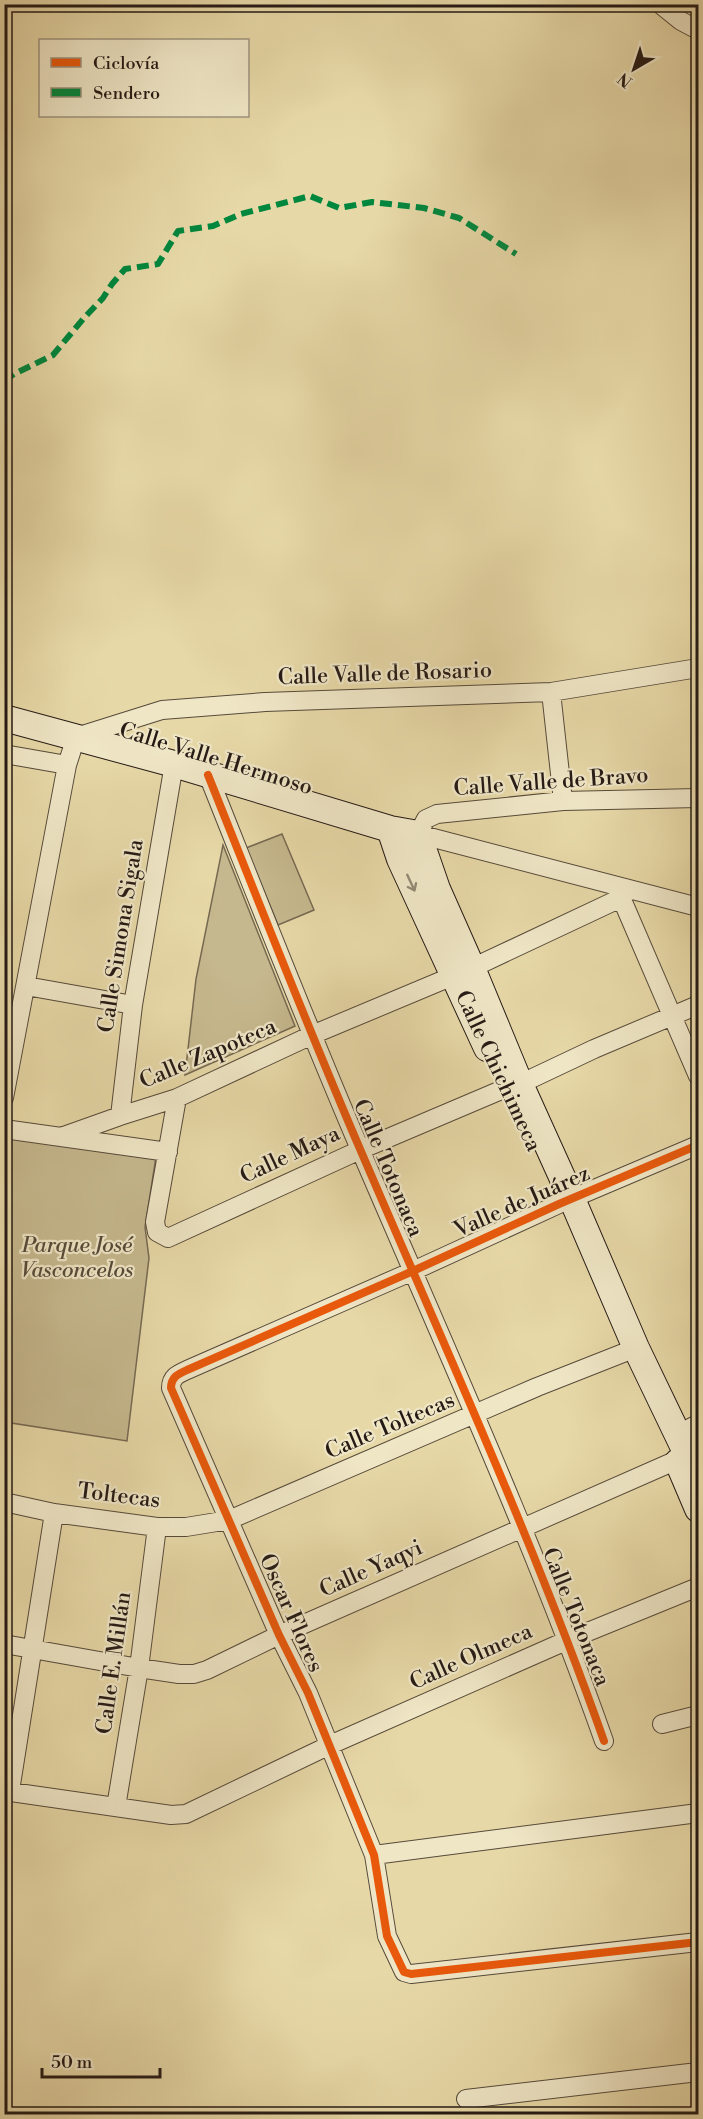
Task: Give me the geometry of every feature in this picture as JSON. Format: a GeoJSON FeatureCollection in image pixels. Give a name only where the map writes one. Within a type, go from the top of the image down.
{"type":"FeatureCollection","features":[{"type":"Feature","properties":{"kind":"main road","name":"Calle Valle Hermoso"},"geometry":{"type":"LineString","coordinates":[[4,718],[174,764],[390,829],[418,834]]}},
{"type":"Feature","properties":{"kind":"main road","name":"Calle Chichimeca"},"geometry":{"type":"LineString","coordinates":[[390,829],[400,859],[463,971],[566,1201],[699,1509]]}},
{"type":"Feature","properties":{"kind":"main road","name":"Calle Chichimeca"},"geometry":{"type":"LineString","coordinates":[[418,834],[463,971]]}},
{"type":"Feature","properties":{"kind":"main road","name":"Calle Chichimeca"},"geometry":{"type":"LineString","coordinates":[[629,1351],[688,1429],[699,1477]]}},
{"type":"Feature","properties":{"kind":"street"},"geometry":{"type":"LineString","coordinates":[[660,4],[681,21],[699,30]]}},
{"type":"Feature","properties":{"kind":"street","name":"Calle Valle de Rosario"},"geometry":{"type":"LineString","coordinates":[[76,737],[162,710],[265,702],[551,692],[699,668]]}},
{"type":"Feature","properties":{"kind":"street"},"geometry":{"type":"LineString","coordinates":[[551,692],[563,801]]}},
{"type":"Feature","properties":{"kind":"street"},"geometry":{"type":"LineString","coordinates":[[4,1098],[67,765],[76,737]]}},
{"type":"Feature","properties":{"kind":"street"},"geometry":{"type":"LineString","coordinates":[[4,754],[67,765]]}},
{"type":"Feature","properties":{"kind":"street","name":"Calle Simona Sigala"},"geometry":{"type":"LineString","coordinates":[[120,1116],[133,1005],[174,764]]}},
{"type":"Feature","properties":{"kind":"street","name":"Calle Totonaca"},"geometry":{"type":"LineString","coordinates":[[208,775],[312,1035],[475,1415],[568,1640],[604,1741]]}},
{"type":"Feature","properties":{"kind":"street","name":"Calle Valle de Bravo"},"geometry":{"type":"LineString","coordinates":[[418,834],[426,819],[437,814],[563,801],[699,798]]}},
{"type":"Feature","properties":{"kind":"street","name":"Calle Valle Hermoso"},"geometry":{"type":"LineString","coordinates":[[418,834],[619,891],[699,906]]}},
{"type":"Feature","properties":{"kind":"street"},"geometry":{"type":"LineString","coordinates":[[619,891],[699,1076]]}},
{"type":"Feature","properties":{"kind":"street","name":"Calle Zapoteca"},"geometry":{"type":"LineString","coordinates":[[61,1137],[177,1098],[312,1035],[463,971],[619,891]]}},
{"type":"Feature","properties":{"kind":"street"},"geometry":{"type":"LineString","coordinates":[[26,986],[133,1005]]}},
{"type":"Feature","properties":{"kind":"street","name":"Calle Maya"},"geometry":{"type":"LineString","coordinates":[[168,1152],[155,1222],[157,1232],[168,1238],[360,1150],[699,1005]]}},
{"type":"Feature","properties":{"kind":"street"},"geometry":{"type":"LineString","coordinates":[[4,1129],[168,1152],[177,1098]]}},
{"type":"Feature","properties":{"kind":"street","name":"Valle de Juárez"},"geometry":{"type":"LineString","coordinates":[[171,1388],[171,1381],[174,1377],[187,1370],[413,1272],[566,1201],[699,1145]]}},
{"type":"Feature","properties":{"kind":"street","name":"Calle Toltecas"},"geometry":{"type":"LineString","coordinates":[[230,1520],[537,1387],[629,1351]]}},
{"type":"Feature","properties":{"kind":"street","name":"Oscar Flores"},"geometry":{"type":"LineString","coordinates":[[171,1388],[279,1635],[308,1693],[374,1855],[387,1936],[402,1969],[407,1974],[699,1942]]}},
{"type":"Feature","properties":{"kind":"street","name":"Calle Yaqyi"},"geometry":{"type":"LineString","coordinates":[[4,1644],[139,1668],[194,1674],[677,1460]]}},
{"type":"Feature","properties":{"kind":"street","name":"Toltecas"},"geometry":{"type":"LineString","coordinates":[[4,1502],[54,1513],[157,1527],[186,1527],[230,1520]]}},
{"type":"Feature","properties":{"kind":"street"},"geometry":{"type":"LineString","coordinates":[[7,1791],[33,1649],[54,1513]]}},
{"type":"Feature","properties":{"kind":"street","name":"Calle E. Millán"},"geometry":{"type":"LineString","coordinates":[[116,1807],[139,1668],[157,1527]]}},
{"type":"Feature","properties":{"kind":"street","name":"Calle Olmeca"},"geometry":{"type":"LineString","coordinates":[[7,1791],[171,1815],[186,1814],[330,1745],[568,1640],[699,1587]]}},
{"type":"Feature","properties":{"kind":"street"},"geometry":{"type":"LineString","coordinates":[[662,1724],[699,1714]]}},
{"type":"Feature","properties":{"kind":"street"},"geometry":{"type":"LineString","coordinates":[[374,1855],[699,1813]]}},
{"type":"Feature","properties":{"kind":"street"},"geometry":{"type":"LineString","coordinates":[[466,2099],[699,2072]]}},
{"type":"Feature","properties":{"kind":"green space"},"geometry":{"type":"Polygon","coordinates":[[[282,834],[314,910],[278,925],[246,848],[282,834]]]}},
{"type":"Feature","properties":{"kind":"green space"},"geometry":{"type":"Polygon","coordinates":[[[223,845],[295,1026],[185,1075],[196,979],[223,845]]]}},
{"type":"Feature","properties":{"kind":"green space","name":"Parque José Vasconcelos"},"geometry":{"type":"Polygon","coordinates":[[[4,1133],[156,1157],[145,1227],[149,1258],[127,1441],[5,1422],[4,1133]]]}},
{"type":"Feature","properties":{"kind":"marked path"},"geometry":{"type":"LineString","coordinates":[[4,381],[53,355],[125,269],[158,264],[178,231],[213,226],[241,214],[310,196],[339,208],[372,202],[424,208],[459,218],[516,254]]}},
{"type":"Feature","properties":{"kind":"cycle path"},"geometry":{"type":"LineString","coordinates":[[208,775],[340,1103],[518,1517],[604,1741]]}},
{"type":"Feature","properties":{"kind":"cycle path"},"geometry":{"type":"LineString","coordinates":[[698,1145],[559,1204],[413,1271],[184,1371],[171,1384],[279,1635],[308,1693],[374,1855],[387,1936],[404,1972],[411,1974],[698,1942]]}}]}
